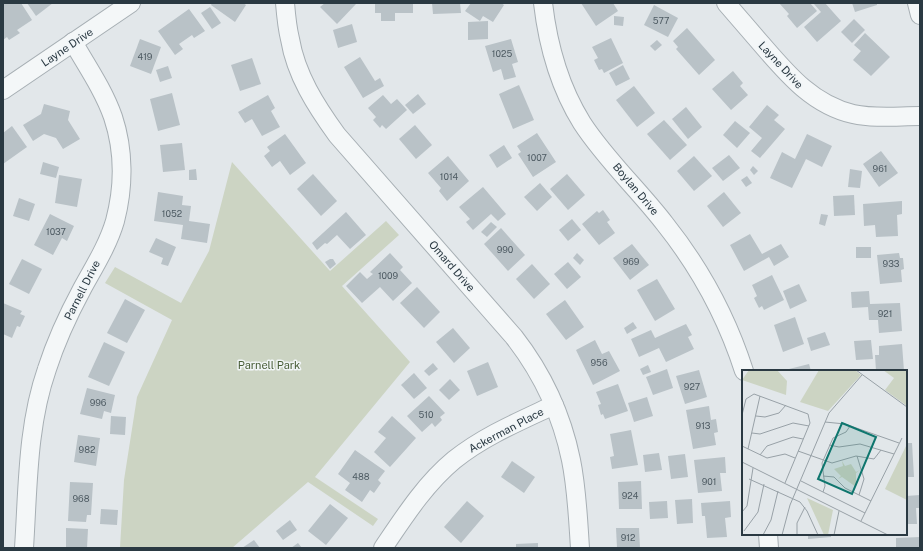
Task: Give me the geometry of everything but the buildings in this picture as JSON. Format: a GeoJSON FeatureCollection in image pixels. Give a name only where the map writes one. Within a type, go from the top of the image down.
{"type":"FeatureCollection","features":[{"type":"Feature","properties":{"kind":"street","name":"Layne Drive"},"geometry":{"type":"LineString","coordinates":[[3,90],[131,3]]}},
{"type":"Feature","properties":{"kind":"street","name":"Omard Drive"},"geometry":{"type":"LineString","coordinates":[[285,3],[294,58],[307,90],[317,107],[337,135],[524,349],[540,378],[554,404],[571,460],[576,495],[580,548]]}},
{"type":"Feature","properties":{"kind":"street","name":"Boylan Drive"},"geometry":{"type":"LineString","coordinates":[[543,3],[548,42],[557,72],[582,123],[595,142],[666,225],[689,258],[704,281],[719,310],[733,340],[744,370]]}},
{"type":"Feature","properties":{"kind":"street","name":"Layne Drive"},"geometry":{"type":"LineString","coordinates":[[726,3],[786,72],[804,90],[818,99],[829,105],[864,116],[920,116]]}},
{"type":"Feature","properties":{"kind":"street"},"geometry":{"type":"LineString","coordinates":[[917,3],[920,15]]}},
{"type":"Feature","properties":{"kind":"street","name":"Parnell Drive"},"geometry":{"type":"LineString","coordinates":[[24,548],[29,456],[37,402],[46,370],[61,332],[103,250],[114,222],[120,199],[122,170],[121,152],[113,117],[107,102],[73,42]]}},
{"type":"Feature","properties":{"kind":"street","name":"Ackerman Place"},"geometry":{"type":"LineString","coordinates":[[383,548],[425,489],[453,460],[484,439],[554,404]]}},
{"type":"Feature","properties":{"kind":"street"},"geometry":{"type":"LineString","coordinates":[[768,535],[769,548]]}},
{"type":"Feature","properties":{"kind":"green space","name":"Parnell Park"},"geometry":{"type":"Polygon","coordinates":[[[232,162],[330,271],[386,221],[399,235],[342,286],[410,362],[315,477],[378,519],[373,526],[308,482],[232,548],[120,548],[124,480],[137,397],[172,320],[105,283],[115,267],[181,303],[209,251],[232,162]]]}}]}
